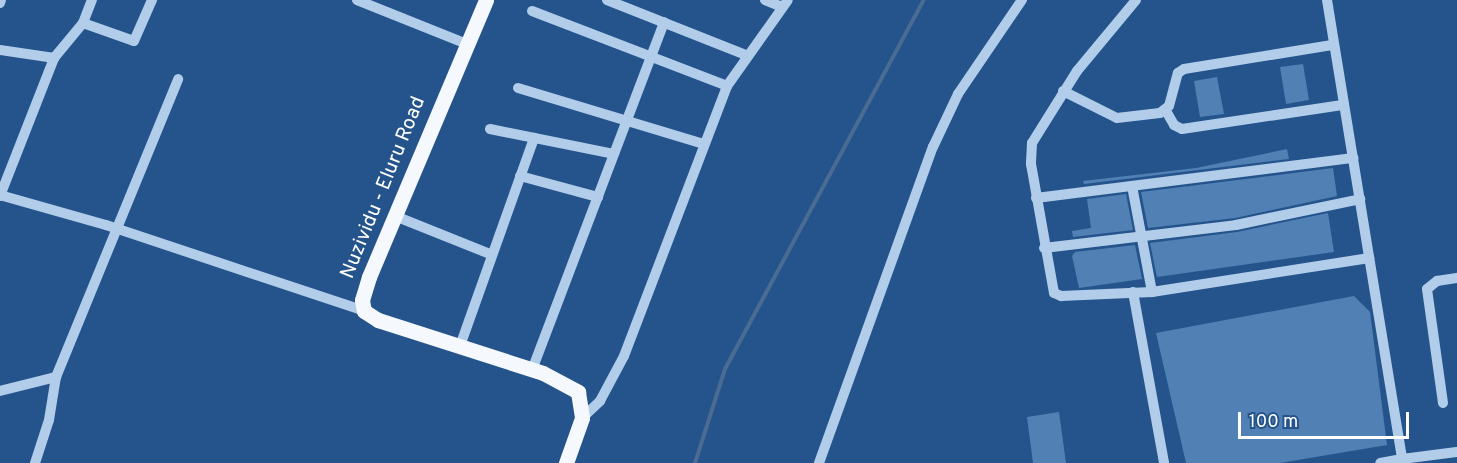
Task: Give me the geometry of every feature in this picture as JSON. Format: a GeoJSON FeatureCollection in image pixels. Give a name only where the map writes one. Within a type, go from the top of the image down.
{"type":"FeatureCollection","features":[{"type":"Feature","properties":{"kind":"main road","name":"Nuzividu - Eluru Road"},"geometry":{"type":"LineString","coordinates":[[486,0],[369,277],[362,300],[364,311],[378,320],[531,370],[579,392],[582,418]]}},
{"type":"Feature","properties":{"kind":"main road"},"geometry":{"type":"LineString","coordinates":[[566,463],[582,418]]}},
{"type":"Feature","properties":{"kind":"street"},"geometry":{"type":"LineString","coordinates":[[92,0],[83,23],[54,58],[0,195],[116,228],[364,311]]}},
{"type":"Feature","properties":{"kind":"street"},"geometry":{"type":"LineString","coordinates":[[83,23],[134,41],[152,0]]}},
{"type":"Feature","properties":{"kind":"street"},"geometry":{"type":"LineString","coordinates":[[357,0],[467,44]]}},
{"type":"Feature","properties":{"kind":"street"},"geometry":{"type":"LineString","coordinates":[[607,0],[746,55]]}},
{"type":"Feature","properties":{"kind":"street"},"geometry":{"type":"LineString","coordinates":[[582,418],[600,401],[624,356],[727,86],[746,55],[785,4],[765,0]]}},
{"type":"Feature","properties":{"kind":"street"},"geometry":{"type":"LineString","coordinates":[[819,463],[933,147],[958,94],[1022,0]]}},
{"type":"Feature","properties":{"kind":"street"},"geometry":{"type":"LineString","coordinates":[[1136,0],[1063,91],[1032,142],[1036,198],[1051,289],[1057,294],[1152,292],[1369,258]]}},
{"type":"Feature","properties":{"kind":"street"},"geometry":{"type":"LineString","coordinates":[[1327,0],[1332,45],[1360,199],[1402,459]]}},
{"type":"Feature","properties":{"kind":"street"},"geometry":{"type":"LineString","coordinates":[[532,11],[727,86]]}},
{"type":"Feature","properties":{"kind":"street"},"geometry":{"type":"LineString","coordinates":[[531,370],[664,22]]}},
{"type":"Feature","properties":{"kind":"street"},"geometry":{"type":"LineString","coordinates":[[1332,45],[1184,69],[1178,73],[1166,111],[1174,125],[1182,129],[1342,105]]}},
{"type":"Feature","properties":{"kind":"street"},"geometry":{"type":"LineString","coordinates":[[0,50],[54,58]]}},
{"type":"Feature","properties":{"kind":"street"},"geometry":{"type":"LineString","coordinates":[[35,463],[49,420],[56,377],[178,79]]}},
{"type":"Feature","properties":{"kind":"street"},"geometry":{"type":"LineString","coordinates":[[518,88],[704,144]]}},
{"type":"Feature","properties":{"kind":"street"},"geometry":{"type":"LineString","coordinates":[[1063,91],[1117,118],[1166,111]]}},
{"type":"Feature","properties":{"kind":"street"},"geometry":{"type":"LineString","coordinates":[[490,129],[614,154]]}},
{"type":"Feature","properties":{"kind":"street"},"geometry":{"type":"LineString","coordinates":[[460,346],[490,254],[534,138]]}},
{"type":"Feature","properties":{"kind":"street"},"geometry":{"type":"LineString","coordinates":[[1036,198],[1353,158]]}},
{"type":"Feature","properties":{"kind":"street"},"geometry":{"type":"LineString","coordinates":[[520,176],[598,196]]}},
{"type":"Feature","properties":{"kind":"street"},"geometry":{"type":"LineString","coordinates":[[1132,186],[1152,292]]}},
{"type":"Feature","properties":{"kind":"street"},"geometry":{"type":"LineString","coordinates":[[1044,248],[1236,225],[1360,199]]}},
{"type":"Feature","properties":{"kind":"street"},"geometry":{"type":"LineString","coordinates":[[395,216],[490,254]]}},
{"type":"Feature","properties":{"kind":"street"},"geometry":{"type":"LineString","coordinates":[[1443,403],[1427,289],[1437,281],[1457,278]]}},
{"type":"Feature","properties":{"kind":"street"},"geometry":{"type":"LineString","coordinates":[[1133,292],[1164,463]]}},
{"type":"Feature","properties":{"kind":"street"},"geometry":{"type":"LineString","coordinates":[[0,391],[56,377]]}},
{"type":"Feature","properties":{"kind":"street"},"geometry":{"type":"LineString","coordinates":[[1380,463],[1457,452]]}},
{"type":"Feature","properties":{"kind":"building"},"geometry":{"type":"Polygon","coordinates":[[[1303,64],[1309,100],[1286,104],[1280,67],[1303,64]]]}},
{"type":"Feature","properties":{"kind":"building"},"geometry":{"type":"Polygon","coordinates":[[[1217,77],[1224,114],[1200,117],[1194,81],[1217,77]]]}},
{"type":"Feature","properties":{"kind":"building"},"geometry":{"type":"Polygon","coordinates":[[[1287,149],[1289,159],[1084,184],[1083,181],[1196,168],[1287,149]]]}},
{"type":"Feature","properties":{"kind":"building"},"geometry":{"type":"Polygon","coordinates":[[[1333,168],[1337,196],[1235,218],[1148,228],[1141,192],[1333,168]]]}},
{"type":"Feature","properties":{"kind":"building"},"geometry":{"type":"Polygon","coordinates":[[[1126,194],[1133,230],[1073,237],[1072,231],[1091,228],[1087,199],[1126,194]]]}},
{"type":"Feature","properties":{"kind":"building"},"geometry":{"type":"Polygon","coordinates":[[[1328,213],[1334,252],[1157,277],[1150,243],[1237,232],[1328,213]]]}},
{"type":"Feature","properties":{"kind":"building"},"geometry":{"type":"Polygon","coordinates":[[[1135,245],[1142,279],[1079,288],[1072,256],[1075,252],[1135,245]]]}},
{"type":"Feature","properties":{"kind":"building"},"geometry":{"type":"Polygon","coordinates":[[[1354,296],[1370,312],[1387,445],[1280,463],[1186,463],[1156,333],[1354,296]]]}},
{"type":"Feature","properties":{"kind":"building"},"geometry":{"type":"Polygon","coordinates":[[[1059,412],[1066,463],[1033,463],[1027,417],[1059,412]]]}},
{"type":"Feature","properties":{"kind":"waterway"},"geometry":{"type":"LineString","coordinates":[[695,463],[725,369],[924,0]]}}]}
